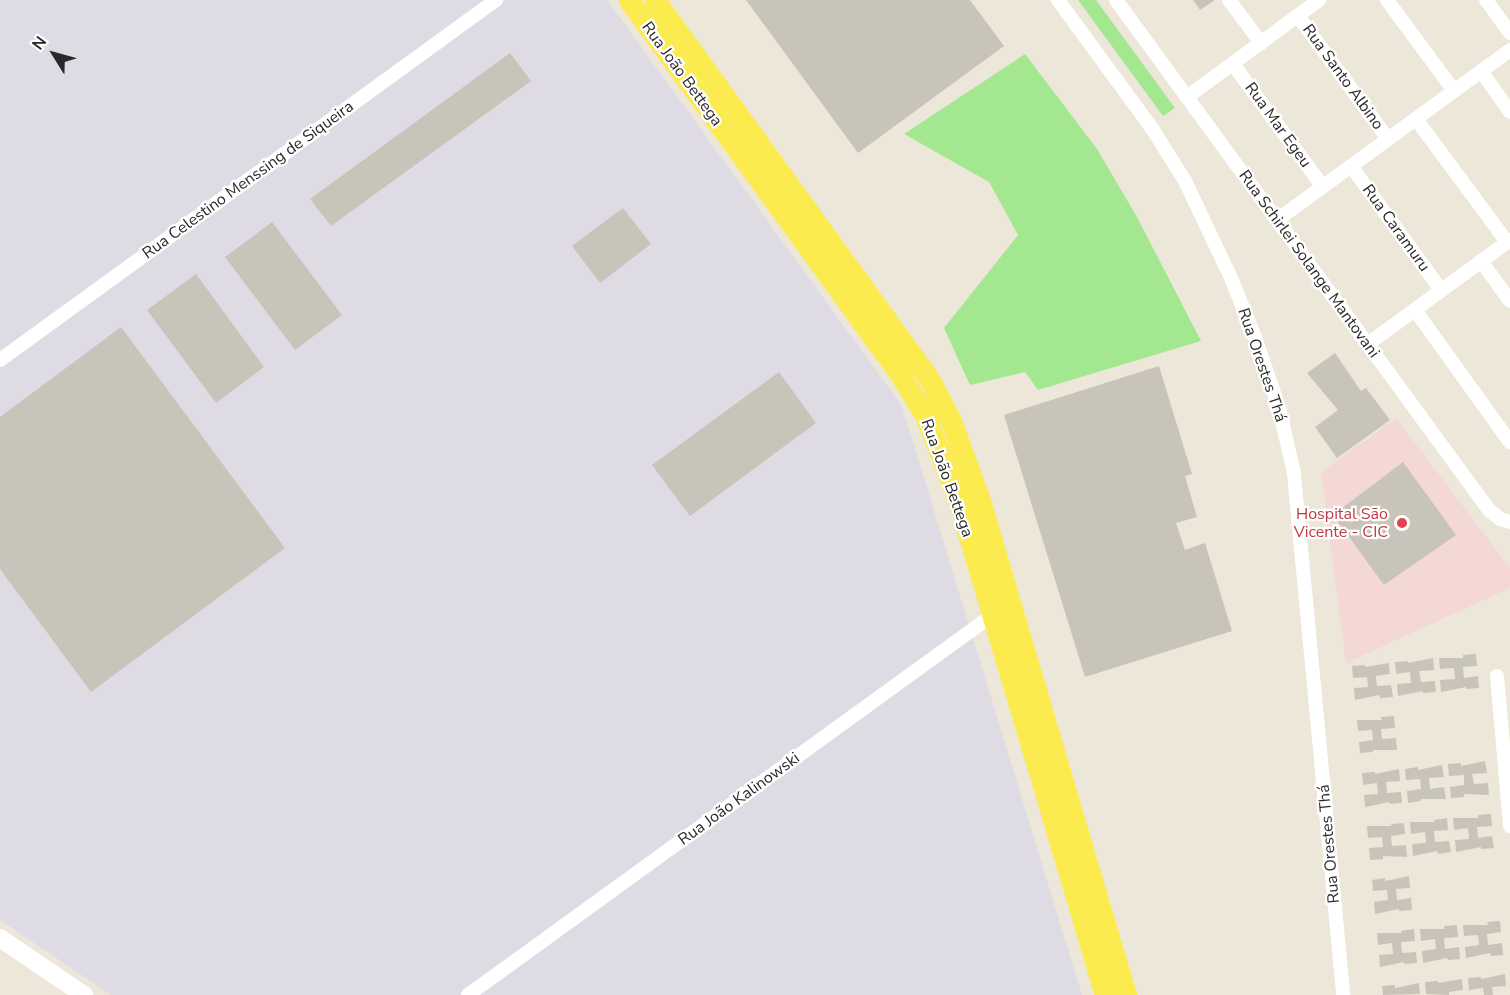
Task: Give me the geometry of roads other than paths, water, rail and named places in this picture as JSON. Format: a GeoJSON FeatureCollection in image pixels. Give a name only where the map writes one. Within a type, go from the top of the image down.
{"type":"FeatureCollection","features":[{"type":"Feature","properties":{"kind":"main road","name":"Rua João Bettega"},"geometry":{"type":"LineString","coordinates":[[628,0],[915,397],[947,468],[1105,995]]}},
{"type":"Feature","properties":{"kind":"main road","name":"Rua João Bettega"},"geometry":{"type":"LineString","coordinates":[[655,0],[930,380],[951,421],[969,466],[1126,995]]}},
{"type":"Feature","properties":{"kind":"main road"},"geometry":{"type":"LineString","coordinates":[[1,942],[84,995]]}},
{"type":"Feature","properties":{"kind":"street","name":"Rua Celestino Menssing de Siqueira"},"geometry":{"type":"LineString","coordinates":[[0,360],[496,0]]}},
{"type":"Feature","properties":{"kind":"street","name":"Rua Orestes Thá"},"geometry":{"type":"LineString","coordinates":[[1058,0],[1153,130],[1185,181],[1231,278],[1255,337],[1279,408],[1294,473],[1298,506],[1343,995]]}},
{"type":"Feature","properties":{"kind":"street","name":"Rua Schirlei Solange Mantovani"},"geometry":{"type":"LineString","coordinates":[[1116,0],[1489,510],[1508,522]]}},
{"type":"Feature","properties":{"kind":"street"},"geometry":{"type":"LineString","coordinates":[[1230,0],[1261,43]]}},
{"type":"Feature","properties":{"kind":"street"},"geometry":{"type":"LineString","coordinates":[[1187,97],[1319,0]]}},
{"type":"Feature","properties":{"kind":"street"},"geometry":{"type":"LineString","coordinates":[[1387,0],[1454,91]]}},
{"type":"Feature","properties":{"kind":"street"},"geometry":{"type":"LineString","coordinates":[[1486,0],[1510,33]]}},
{"type":"Feature","properties":{"kind":"street","name":"Rua Santo Albino"},"geometry":{"type":"LineString","coordinates":[[1298,16],[1388,139]]}},
{"type":"Feature","properties":{"kind":"street"},"geometry":{"type":"LineString","coordinates":[[1277,220],[1510,50]]}},
{"type":"Feature","properties":{"kind":"street","name":"Rua Mar Egeu"},"geometry":{"type":"LineString","coordinates":[[1233,63],[1323,187]]}},
{"type":"Feature","properties":{"kind":"street"},"geometry":{"type":"LineString","coordinates":[[1481,71],[1510,112]]}},
{"type":"Feature","properties":{"kind":"street"},"geometry":{"type":"LineString","coordinates":[[1368,344],[1508,241],[1416,119]]}},
{"type":"Feature","properties":{"kind":"street","name":"Rua Caramuru"},"geometry":{"type":"LineString","coordinates":[[1351,166],[1441,290]]}},
{"type":"Feature","properties":{"kind":"street"},"geometry":{"type":"LineString","coordinates":[[1481,261],[1510,301]]}},
{"type":"Feature","properties":{"kind":"street"},"geometry":{"type":"LineString","coordinates":[[1415,310],[1510,442]]}},
{"type":"Feature","properties":{"kind":"street","name":"Rua João Kalinowski"},"geometry":{"type":"LineString","coordinates":[[468,995],[1010,602]]}},
{"type":"Feature","properties":{"kind":"street"},"geometry":{"type":"LineString","coordinates":[[1497,676],[1510,826]]}},
{"type":"Feature","properties":{"kind":"place","name":"Hospital São Vicente - CIC"},"geometry":{"type":"Point","coordinates":[1402,523]}}]}
